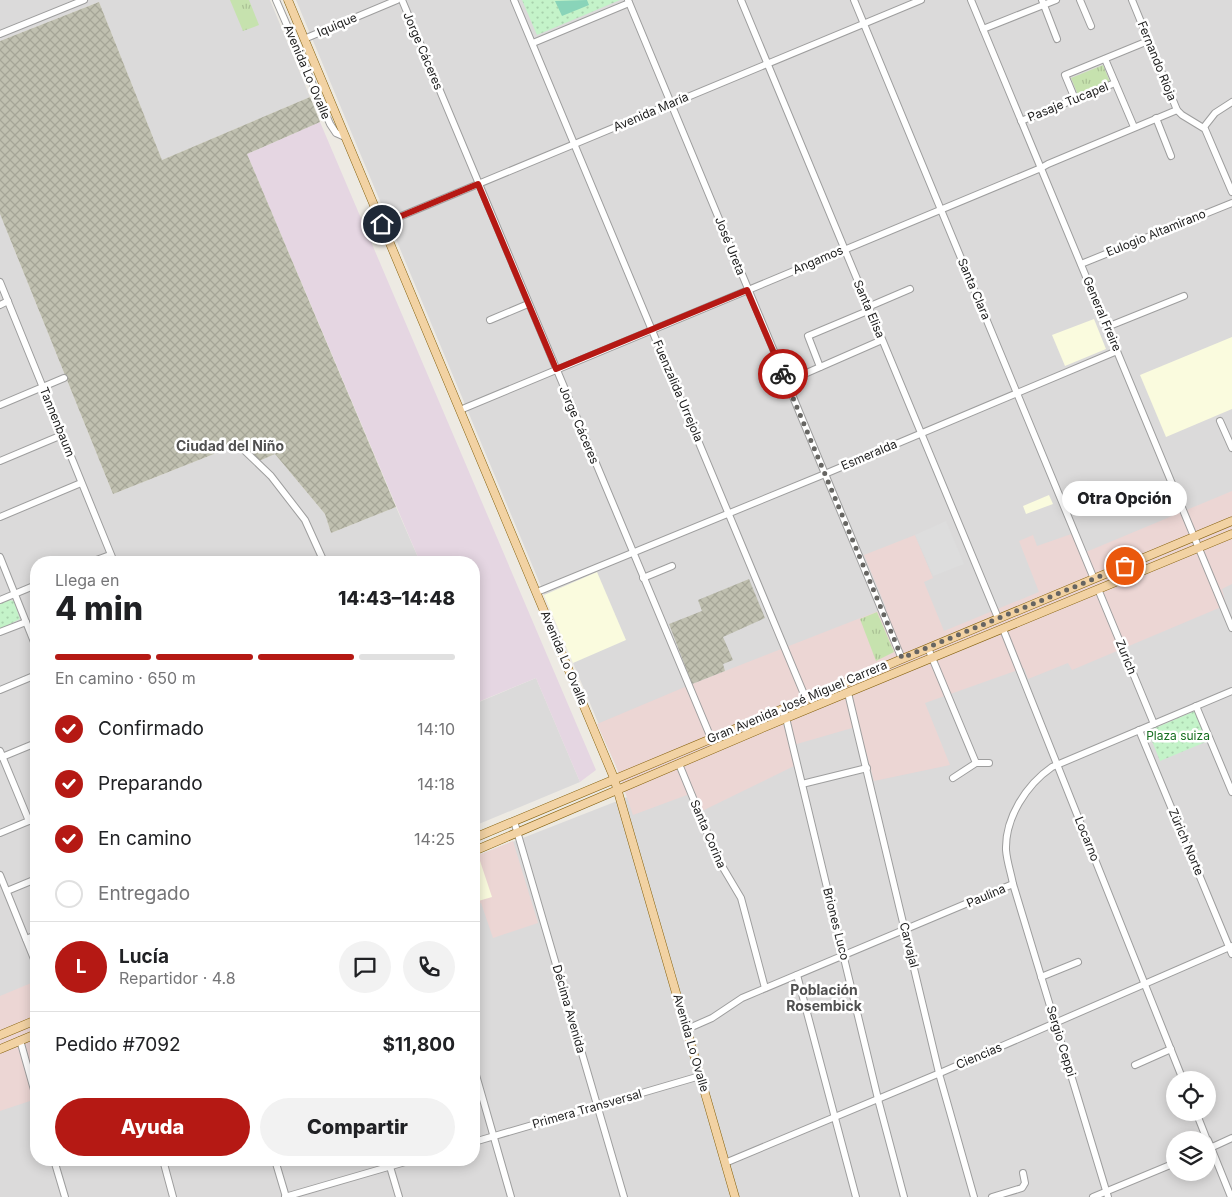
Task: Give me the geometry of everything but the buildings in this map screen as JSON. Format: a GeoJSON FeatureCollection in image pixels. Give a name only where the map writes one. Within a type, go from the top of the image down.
{"type":"FeatureCollection","features":[{"type":"Feature","properties":{"kind":"main road","name":"Avenida Lo Ovalle"},"geometry":{"type":"LineString","coordinates":[[288,0],[614,778],[735,1197]]}},
{"type":"Feature","properties":{"kind":"main road","name":"Gran Avenida José Miguel Carrera"},"geometry":{"type":"LineString","coordinates":[[480,835],[1232,521]]}},
{"type":"Feature","properties":{"kind":"main road","name":"Gran Avenida José Miguel Carrera"},"geometry":{"type":"LineString","coordinates":[[480,848],[786,718],[1232,534]]}},
{"type":"Feature","properties":{"kind":"main road"},"geometry":{"type":"LineString","coordinates":[[998,618],[1007,628]]}},
{"type":"Feature","properties":{"kind":"main road"},"geometry":{"type":"LineString","coordinates":[[705,753],[711,738]]}},
{"type":"Feature","properties":{"kind":"main road"},"geometry":{"type":"LineString","coordinates":[[0,1035],[30,1022]]}},
{"type":"Feature","properties":{"kind":"main road"},"geometry":{"type":"LineString","coordinates":[[0,1049],[30,1036]]}},
{"type":"Feature","properties":{"kind":"street"},"geometry":{"type":"LineString","coordinates":[[0,34],[81,0]]}},
{"type":"Feature","properties":{"kind":"street","name":"Avenida Lo Ovalle"},"geometry":{"type":"LineString","coordinates":[[276,0],[330,124],[336,133],[345,137]]}},
{"type":"Feature","properties":{"kind":"street","name":"Iquique"},"geometry":{"type":"LineString","coordinates":[[304,39],[396,0]]}},
{"type":"Feature","properties":{"kind":"street","name":"Jorge Cáceres"},"geometry":{"type":"LineString","coordinates":[[402,0],[711,738]]}},
{"type":"Feature","properties":{"kind":"street","name":"Fuenzalida Urrejola"},"geometry":{"type":"LineString","coordinates":[[514,0],[806,699]]}},
{"type":"Feature","properties":{"kind":"street","name":"Santa Elisa"},"geometry":{"type":"LineString","coordinates":[[741,0],[998,618]]}},
{"type":"Feature","properties":{"kind":"street","name":"Santa Clara"},"geometry":{"type":"LineString","coordinates":[[854,0],[1094,579]]}},
{"type":"Feature","properties":{"kind":"street","name":"Avenida María"},"geometry":{"type":"LineString","coordinates":[[382,224],[921,0]]}},
{"type":"Feature","properties":{"kind":"street","name":"General Freire"},"geometry":{"type":"LineString","coordinates":[[971,0],[1232,628]]}},
{"type":"Feature","properties":{"kind":"street"},"geometry":{"type":"LineString","coordinates":[[983,29],[1043,2],[1056,0]]}},
{"type":"Feature","properties":{"kind":"street"},"geometry":{"type":"LineString","coordinates":[[1080,0],[1091,26]]}},
{"type":"Feature","properties":{"kind":"street","name":"Fernando Rioja"},"geometry":{"type":"LineString","coordinates":[[1132,0],[1177,110],[1182,115],[1204,127]]}},
{"type":"Feature","properties":{"kind":"street"},"geometry":{"type":"LineString","coordinates":[[533,44],[628,2]]}},
{"type":"Feature","properties":{"kind":"street","name":"José Ureta"},"geometry":{"type":"LineString","coordinates":[[628,2],[902,658]]}},
{"type":"Feature","properties":{"kind":"street"},"geometry":{"type":"LineString","coordinates":[[1043,2],[1057,39]]}},
{"type":"Feature","properties":{"kind":"street"},"geometry":{"type":"LineString","coordinates":[[1076,99],[1066,75],[1148,41]]}},
{"type":"Feature","properties":{"kind":"street"},"geometry":{"type":"LineString","coordinates":[[1105,59],[1134,127]]}},
{"type":"Feature","properties":{"kind":"street","name":"Pasaje Tucapel"},"geometry":{"type":"LineString","coordinates":[[1022,121],[1115,83]]}},
{"type":"Feature","properties":{"kind":"street"},"geometry":{"type":"LineString","coordinates":[[1232,102],[1215,113],[1204,127],[1232,192]]}},
{"type":"Feature","properties":{"kind":"street","name":"Angamos"},"geometry":{"type":"LineString","coordinates":[[460,410],[1177,110]]}},
{"type":"Feature","properties":{"kind":"street"},"geometry":{"type":"LineString","coordinates":[[1156,118],[1171,156]]}},
{"type":"Feature","properties":{"kind":"street","name":"Eulogio Altamirano"},"geometry":{"type":"LineString","coordinates":[[1081,264],[1232,202]]}},
{"type":"Feature","properties":{"kind":"street","name":"Tannenbaum"},"geometry":{"type":"LineString","coordinates":[[0,282],[110,554]]}},
{"type":"Feature","properties":{"kind":"street"},"geometry":{"type":"LineString","coordinates":[[820,367],[808,336],[910,289]]}},
{"type":"Feature","properties":{"kind":"street"},"geometry":{"type":"LineString","coordinates":[[1108,327],[1184,296]]}},
{"type":"Feature","properties":{"kind":"street"},"geometry":{"type":"LineString","coordinates":[[0,305],[8,302]]}},
{"type":"Feature","properties":{"kind":"street"},"geometry":{"type":"LineString","coordinates":[[490,320],[528,304]]}},
{"type":"Feature","properties":{"kind":"street"},"geometry":{"type":"LineString","coordinates":[[786,382],[882,340]]}},
{"type":"Feature","properties":{"kind":"street","name":"Esmeralda"},"geometry":{"type":"LineString","coordinates":[[537,592],[729,514],[1117,351]]}},
{"type":"Feature","properties":{"kind":"street"},"geometry":{"type":"LineString","coordinates":[[0,406],[64,378]]}},
{"type":"Feature","properties":{"kind":"street"},"geometry":{"type":"LineString","coordinates":[[1220,421],[1232,448]]}},
{"type":"Feature","properties":{"kind":"street"},"geometry":{"type":"LineString","coordinates":[[0,461],[62,435]]}},
{"type":"Feature","properties":{"kind":"street"},"geometry":{"type":"LineString","coordinates":[[244,450],[270,476],[305,520],[321,556]]}},
{"type":"Feature","properties":{"kind":"street"},"geometry":{"type":"LineString","coordinates":[[0,517],[81,483]]}},
{"type":"Feature","properties":{"kind":"street"},"geometry":{"type":"LineString","coordinates":[[105,556],[110,554]]}},
{"type":"Feature","properties":{"kind":"street"},"geometry":{"type":"LineString","coordinates":[[0,556],[30,632]]}},
{"type":"Feature","properties":{"kind":"street"},"geometry":{"type":"LineString","coordinates":[[643,578],[672,566]]}},
{"type":"Feature","properties":{"kind":"street"},"geometry":{"type":"LineString","coordinates":[[0,600],[30,588]]}},
{"type":"Feature","properties":{"kind":"street","name":"Zurich"},"geometry":{"type":"LineString","coordinates":[[1098,589],[1154,724]]}},
{"type":"Feature","properties":{"kind":"street"},"geometry":{"type":"LineString","coordinates":[[0,632],[26,622]]}},
{"type":"Feature","properties":{"kind":"street","name":"Locarno"},"geometry":{"type":"LineString","coordinates":[[1007,628],[1057,764],[1180,1071]]}},
{"type":"Feature","properties":{"kind":"street"},"geometry":{"type":"LineString","coordinates":[[928,648],[976,764]]}},
{"type":"Feature","properties":{"kind":"street"},"geometry":{"type":"LineString","coordinates":[[0,690],[30,678]]}},
{"type":"Feature","properties":{"kind":"street","name":"Paulina"},"geometry":{"type":"LineString","coordinates":[[686,1029],[712,1018],[742,998],[1013,884],[1006,849],[1012,818],[1030,787],[1044,773],[1057,764],[1232,691]]}},
{"type":"Feature","properties":{"kind":"street","name":"Carvajal"},"geometry":{"type":"LineString","coordinates":[[848,693],[940,1073],[974,1197]]}},
{"type":"Feature","properties":{"kind":"street"},"geometry":{"type":"LineString","coordinates":[[1196,706],[1232,792]]}},
{"type":"Feature","properties":{"kind":"street","name":"Briones Luco"},"geometry":{"type":"LineString","coordinates":[[781,709],[786,718],[878,1099],[904,1197]]}},
{"type":"Feature","properties":{"kind":"street","name":"Zürich Norte"},"geometry":{"type":"LineString","coordinates":[[1139,730],[1231,949]]}},
{"type":"Feature","properties":{"kind":"street"},"geometry":{"type":"LineString","coordinates":[[0,833],[29,821],[1,754],[30,745]]}},
{"type":"Feature","properties":{"kind":"street"},"geometry":{"type":"LineString","coordinates":[[953,778],[976,764],[989,762]]}},
{"type":"Feature","properties":{"kind":"street","name":"Santa Corina"},"geometry":{"type":"LineString","coordinates":[[679,764],[718,861],[741,898],[766,988]]}},
{"type":"Feature","properties":{"kind":"street"},"geometry":{"type":"LineString","coordinates":[[802,784],[867,768]]}},
{"type":"Feature","properties":{"kind":"street","name":"Décima Avenida"},"geometry":{"type":"LineString","coordinates":[[514,821],[624,1197]]}},
{"type":"Feature","properties":{"kind":"street"},"geometry":{"type":"LineString","coordinates":[[0,875],[30,949]]}},
{"type":"Feature","properties":{"kind":"street"},"geometry":{"type":"LineString","coordinates":[[7,891],[30,881]]}},
{"type":"Feature","properties":{"kind":"street","name":"Sergio Ceppi"},"geometry":{"type":"LineString","coordinates":[[1013,884],[1107,1194]]}},
{"type":"Feature","properties":{"kind":"street"},"geometry":{"type":"LineString","coordinates":[[26,939],[30,937]]}},
{"type":"Feature","properties":{"kind":"street","name":"Ciencias"},"geometry":{"type":"LineString","coordinates":[[725,1163],[1231,949]]}},
{"type":"Feature","properties":{"kind":"street"},"geometry":{"type":"LineString","coordinates":[[1042,977],[1078,962]]}},
{"type":"Feature","properties":{"kind":"street"},"geometry":{"type":"LineString","coordinates":[[797,975],[856,1197]]}},
{"type":"Feature","properties":{"kind":"street"},"geometry":{"type":"LineString","coordinates":[[20,1040],[30,1076]]}},
{"type":"Feature","properties":{"kind":"street"},"geometry":{"type":"LineString","coordinates":[[1135,1065],[1171,1049]]}},
{"type":"Feature","properties":{"kind":"street","name":"Primera Transversal"},"geometry":{"type":"LineString","coordinates":[[480,1140],[700,1076]]}},
{"type":"Feature","properties":{"kind":"street"},"geometry":{"type":"LineString","coordinates":[[480,1093],[511,1197]]}},
{"type":"Feature","properties":{"kind":"street"},"geometry":{"type":"LineString","coordinates":[[1216,1145],[1232,1138]]}},
{"type":"Feature","properties":{"kind":"street"},"geometry":{"type":"LineString","coordinates":[[1216,1164],[1231,1197]]}},
{"type":"Feature","properties":{"kind":"street"},"geometry":{"type":"LineString","coordinates":[[56,1166],[65,1197]]}},
{"type":"Feature","properties":{"kind":"street"},"geometry":{"type":"LineString","coordinates":[[165,1166],[173,1197]]}},
{"type":"Feature","properties":{"kind":"street"},"geometry":{"type":"LineString","coordinates":[[277,1166],[286,1197],[380,1166]]}},
{"type":"Feature","properties":{"kind":"street"},"geometry":{"type":"LineString","coordinates":[[390,1166],[399,1197]]}},
{"type":"Feature","properties":{"kind":"street"},"geometry":{"type":"LineString","coordinates":[[1093,1197],[1107,1194],[1166,1167]]}},
{"type":"Feature","properties":{"kind":"street"},"geometry":{"type":"LineString","coordinates":[[992,1197],[1022,1188],[1025,1183],[1023,1173]]}},
{"type":"Feature","properties":{"kind":"shaded area"},"geometry":{"type":"Polygon","coordinates":[[[0,0],[270,0],[310,97],[162,160],[99,2],[0,41],[0,0]]]}},
{"type":"Feature","properties":{"kind":"shaded area"},"geometry":{"type":"Polygon","coordinates":[[[296,0],[1232,0],[1232,509],[1054,587],[617,768],[296,0]]]}},
{"type":"Feature","properties":{"kind":"shaded area"},"geometry":{"type":"Polygon","coordinates":[[[99,2],[162,160],[310,97],[320,122],[247,154],[396,507],[331,533],[325,514],[275,454],[259,461],[234,446],[113,494],[0,214],[0,41],[99,2]]]}},
{"type":"Feature","properties":{"kind":"shaded area"},"geometry":{"type":"Polygon","coordinates":[[[320,122],[596,770],[580,782],[536,678],[480,701],[480,556],[417,556],[247,154],[320,122]]]}},
{"type":"Feature","properties":{"kind":"shaded area"},"geometry":{"type":"Polygon","coordinates":[[[0,214],[113,494],[234,446],[259,461],[275,454],[325,514],[331,533],[396,507],[417,556],[30,556],[30,1014],[0,1027],[0,214]]]}},
{"type":"Feature","properties":{"kind":"shaded area"},"geometry":{"type":"Polygon","coordinates":[[[1094,319],[1106,349],[1065,366],[1052,335],[1094,319]]]}},
{"type":"Feature","properties":{"kind":"shaded area"},"geometry":{"type":"Polygon","coordinates":[[[1232,337],[1232,409],[1166,437],[1140,375],[1232,337]]]}},
{"type":"Feature","properties":{"kind":"shaded area"},"geometry":{"type":"Polygon","coordinates":[[[1232,491],[1232,584],[1222,589],[1226,605],[1072,670],[1068,663],[1028,679],[1024,668],[925,703],[950,765],[874,781],[859,726],[790,746],[794,766],[702,811],[695,792],[633,815],[616,766],[597,724],[692,684],[886,608],[864,555],[915,535],[933,578],[924,582],[944,631],[1039,592],[1019,541],[1033,535],[1037,546],[1077,532],[1086,552],[1232,491]]]}},
{"type":"Feature","properties":{"kind":"shaded area"},"geometry":{"type":"Polygon","coordinates":[[[1049,495],[1053,504],[1026,514],[1023,506],[1049,495]]]}},
{"type":"Feature","properties":{"kind":"shaded area"},"geometry":{"type":"Polygon","coordinates":[[[946,521],[964,564],[933,576],[915,535],[946,521]]]}},
{"type":"Feature","properties":{"kind":"shaded area"},"geometry":{"type":"Polygon","coordinates":[[[1232,542],[1232,1197],[0,1197],[0,1056],[30,1044],[30,1166],[480,1166],[480,855],[630,796],[1232,542]]]}},
{"type":"Feature","properties":{"kind":"shaded area"},"geometry":{"type":"Polygon","coordinates":[[[597,572],[626,640],[573,663],[544,595],[597,572]]]}},
{"type":"Feature","properties":{"kind":"shaded area"},"geometry":{"type":"Polygon","coordinates":[[[749,579],[765,618],[723,637],[733,660],[723,664],[725,671],[692,684],[669,624],[702,611],[698,600],[749,579]]]}},
{"type":"Feature","properties":{"kind":"shaded area"},"geometry":{"type":"Polygon","coordinates":[[[536,678],[580,782],[480,824],[480,702],[536,678]]]}},
{"type":"Feature","properties":{"kind":"shaded area"},"geometry":{"type":"Polygon","coordinates":[[[513,841],[538,923],[493,938],[480,903],[480,855],[513,841]]]}},
{"type":"Feature","properties":{"kind":"shaded area"},"geometry":{"type":"Polygon","coordinates":[[[480,861],[492,897],[480,901],[480,861]]]}},
{"type":"Feature","properties":{"kind":"shaded area"},"geometry":{"type":"Polygon","coordinates":[[[30,984],[30,1101],[0,1111],[0,996],[30,984]]]}},
{"type":"Feature","properties":{"kind":"green space"},"geometry":{"type":"Polygon","coordinates":[[[230,0],[249,0],[259,25],[243,31],[230,0]]]}},
{"type":"Feature","properties":{"kind":"green space"},"geometry":{"type":"Polygon","coordinates":[[[522,0],[620,0],[537,35],[522,0]]]}},
{"type":"Feature","properties":{"kind":"green space"},"geometry":{"type":"Polygon","coordinates":[[[587,0],[589,5],[562,16],[555,1],[587,0]]]}},
{"type":"Feature","properties":{"kind":"green space"},"geometry":{"type":"Polygon","coordinates":[[[1103,65],[1110,82],[1078,95],[1071,78],[1103,65]]]}},
{"type":"Feature","properties":{"kind":"green space"},"geometry":{"type":"Polygon","coordinates":[[[9,600],[14,601],[20,619],[0,629],[0,604],[9,600]]]}},
{"type":"Feature","properties":{"kind":"green space"},"geometry":{"type":"Polygon","coordinates":[[[877,612],[894,652],[876,661],[860,619],[877,612]]]}},
{"type":"Feature","properties":{"kind":"green space","name":"Plaza suiza"},"geometry":{"type":"Polygon","coordinates":[[[1195,711],[1208,741],[1160,761],[1148,731],[1195,711]]]}},
{"type":"Feature","properties":{"kind":"way so far"},"geometry":{"type":"LineString","coordinates":[[783,374],[902,658],[1125,566]]}},
{"type":"Feature","properties":{"kind":"place","name":"Otra Opción"},"geometry":{"type":"Point","coordinates":[1125,566]}},
{"type":"Feature","properties":{"kind":"district","name":"Ciudad del Niño"},"geometry":{"type":"Point","coordinates":[230,446]}},
{"type":"Feature","properties":{"kind":"district","name":"Población Rosembick"},"geometry":{"type":"Point","coordinates":[824,998]}},
{"type":"Feature","properties":{"kind":"route"},"geometry":{"type":"LineString","coordinates":[[382,224],[478,184],[556,369],[747,290],[783,374]]}}]}
